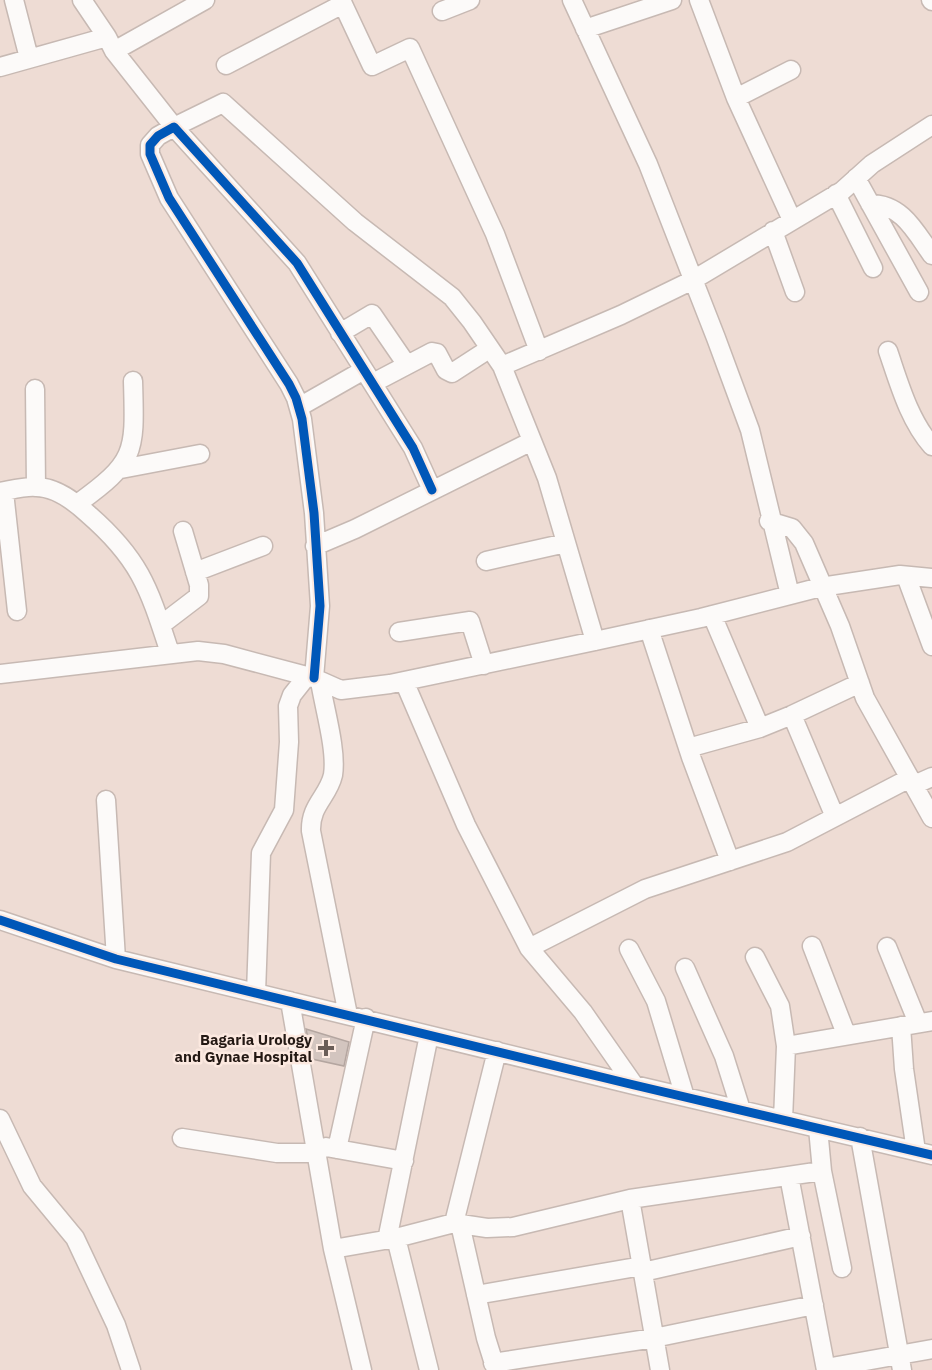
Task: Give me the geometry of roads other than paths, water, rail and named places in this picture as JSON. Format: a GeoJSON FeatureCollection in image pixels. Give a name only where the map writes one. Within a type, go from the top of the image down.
{"type":"FeatureCollection","features":[{"type":"Feature","properties":{"kind":"street"},"geometry":{"type":"LineString","coordinates":[[14,0],[29,58]]}},
{"type":"Feature","properties":{"kind":"street"},"geometry":{"type":"LineString","coordinates":[[82,0],[110,44],[174,127],[297,263],[413,448],[432,490]]}},
{"type":"Feature","properties":{"kind":"street"},"geometry":{"type":"LineString","coordinates":[[0,67],[29,58],[110,44],[205,0]]}},
{"type":"Feature","properties":{"kind":"street"},"geometry":{"type":"LineString","coordinates":[[442,11],[470,0]]}},
{"type":"Feature","properties":{"kind":"street"},"geometry":{"type":"LineString","coordinates":[[572,0],[648,164],[750,430],[770,521],[790,595]]}},
{"type":"Feature","properties":{"kind":"street"},"geometry":{"type":"LineString","coordinates":[[585,29],[672,0]]}},
{"type":"Feature","properties":{"kind":"street"},"geometry":{"type":"LineString","coordinates":[[699,0],[736,98],[792,220]]}},
{"type":"Feature","properties":{"kind":"street"},"geometry":{"type":"LineString","coordinates":[[226,65],[342,2],[372,66],[410,48],[495,234],[539,351]]}},
{"type":"Feature","properties":{"kind":"street"},"geometry":{"type":"LineString","coordinates":[[736,98],[791,70]]}},
{"type":"Feature","properties":{"kind":"street"},"geometry":{"type":"LineString","coordinates":[[337,1149],[357,1017],[311,831],[314,808],[330,784],[334,763],[314,678],[320,606],[314,513],[299,407],[289,384],[169,198],[150,154],[150,146],[158,136],[223,103],[355,222],[452,297],[502,366],[547,478],[595,641]]}},
{"type":"Feature","properties":{"kind":"street"},"geometry":{"type":"LineString","coordinates":[[502,366],[693,280],[836,194],[872,164],[932,125]]}},
{"type":"Feature","properties":{"kind":"street"},"geometry":{"type":"LineString","coordinates":[[856,178],[919,292]]}},
{"type":"Feature","properties":{"kind":"street"},"geometry":{"type":"LineString","coordinates":[[836,194],[873,268]]}},
{"type":"Feature","properties":{"kind":"street"},"geometry":{"type":"LineString","coordinates":[[870,204],[881,204],[898,211],[932,255]]}},
{"type":"Feature","properties":{"kind":"street"},"geometry":{"type":"LineString","coordinates":[[773,231],[795,292]]}},
{"type":"Feature","properties":{"kind":"street"},"geometry":{"type":"LineString","coordinates":[[340,333],[372,314],[407,365]]}},
{"type":"Feature","properties":{"kind":"street"},"geometry":{"type":"LineString","coordinates":[[299,407],[369,376],[407,365],[435,352],[446,370],[452,373],[489,349]]}},
{"type":"Feature","properties":{"kind":"street"},"geometry":{"type":"LineString","coordinates":[[888,351],[906,402],[924,437],[932,446]]}},
{"type":"Feature","properties":{"kind":"street"},"geometry":{"type":"LineString","coordinates":[[121,469],[133,434],[133,381]]}},
{"type":"Feature","properties":{"kind":"street"},"geometry":{"type":"LineString","coordinates":[[35,389],[36,487]]}},
{"type":"Feature","properties":{"kind":"street"},"geometry":{"type":"LineString","coordinates":[[315,546],[365,525],[532,441]]}},
{"type":"Feature","properties":{"kind":"street"},"geometry":{"type":"LineString","coordinates":[[77,504],[121,469],[200,454]]}},
{"type":"Feature","properties":{"kind":"street"},"geometry":{"type":"LineString","coordinates":[[17,611],[2,492],[36,487],[51,489],[77,504],[113,535],[136,564],[152,597],[170,653]]}},
{"type":"Feature","properties":{"kind":"street"},"geometry":{"type":"LineString","coordinates":[[770,521],[782,523],[799,534],[840,626],[860,683],[891,747],[932,818]]}},
{"type":"Feature","properties":{"kind":"street"},"geometry":{"type":"LineString","coordinates":[[161,625],[197,598],[199,589],[183,531]]}},
{"type":"Feature","properties":{"kind":"street"},"geometry":{"type":"LineString","coordinates":[[486,561],[566,543]]}},
{"type":"Feature","properties":{"kind":"street"},"geometry":{"type":"LineString","coordinates":[[195,572],[263,546]]}},
{"type":"Feature","properties":{"kind":"street"},"geometry":{"type":"LineString","coordinates":[[906,576],[932,646]]}},
{"type":"Feature","properties":{"kind":"street"},"geometry":{"type":"LineString","coordinates":[[0,674],[198,651],[224,654],[314,678],[341,690],[404,681],[595,641],[712,615],[821,587],[906,576],[932,578]]}},
{"type":"Feature","properties":{"kind":"street"},"geometry":{"type":"LineString","coordinates":[[712,615],[760,728]]}},
{"type":"Feature","properties":{"kind":"street"},"geometry":{"type":"LineString","coordinates":[[399,632],[470,621],[484,664]]}},
{"type":"Feature","properties":{"kind":"street"},"geometry":{"type":"LineString","coordinates":[[649,629],[688,748],[730,861]]}},
{"type":"Feature","properties":{"kind":"street"},"geometry":{"type":"LineString","coordinates":[[256,993],[261,853],[284,810],[289,742],[288,706],[292,695],[314,678]]}},
{"type":"Feature","properties":{"kind":"street"},"geometry":{"type":"LineString","coordinates":[[404,681],[466,825],[529,948],[583,1012],[634,1085]]}},
{"type":"Feature","properties":{"kind":"street"},"geometry":{"type":"LineString","coordinates":[[688,748],[760,728],[860,683]]}},
{"type":"Feature","properties":{"kind":"street"},"geometry":{"type":"LineString","coordinates":[[792,715],[835,817]]}},
{"type":"Feature","properties":{"kind":"street"},"geometry":{"type":"LineString","coordinates":[[529,948],[645,889],[787,842],[912,782],[932,777]]}},
{"type":"Feature","properties":{"kind":"street"},"geometry":{"type":"LineString","coordinates":[[106,800],[116,959]]}},
{"type":"Feature","properties":{"kind":"street"},"geometry":{"type":"LineString","coordinates":[[0,920],[116,959],[924,1153],[904,1070],[917,1023],[887,947]]}},
{"type":"Feature","properties":{"kind":"street"},"geometry":{"type":"LineString","coordinates":[[812,946],[846,1034]]}},
{"type":"Feature","properties":{"kind":"street"},"geometry":{"type":"LineString","coordinates":[[628,950],[656,1001],[685,1097]]}},
{"type":"Feature","properties":{"kind":"street"},"geometry":{"type":"LineString","coordinates":[[755,957],[780,1006],[786,1046],[783,1120]]}},
{"type":"Feature","properties":{"kind":"street"},"geometry":{"type":"LineString","coordinates":[[685,968],[724,1056],[741,1110]]}},
{"type":"Feature","properties":{"kind":"street"},"geometry":{"type":"LineString","coordinates":[[290,1001],[333,1249],[362,1370]]}},
{"type":"Feature","properties":{"kind":"street"},"geometry":{"type":"LineString","coordinates":[[786,1046],[917,1023]]}},
{"type":"Feature","properties":{"kind":"street"},"geometry":{"type":"LineString","coordinates":[[429,1035],[391,1239],[429,1370]]}},
{"type":"Feature","properties":{"kind":"street"},"geometry":{"type":"LineString","coordinates":[[497,1051],[457,1224],[495,1366],[654,1338],[814,1305]]}},
{"type":"Feature","properties":{"kind":"street"},"geometry":{"type":"LineString","coordinates":[[0,1119],[32,1186],[75,1238],[116,1325],[131,1370]]}},
{"type":"Feature","properties":{"kind":"street"},"geometry":{"type":"LineString","coordinates":[[818,1128],[822,1171],[842,1268]]}},
{"type":"Feature","properties":{"kind":"street"},"geometry":{"type":"LineString","coordinates":[[860,1137],[901,1363]]}},
{"type":"Feature","properties":{"kind":"street"},"geometry":{"type":"LineString","coordinates":[[182,1138],[277,1153],[337,1149],[404,1161]]}},
{"type":"Feature","properties":{"kind":"street"},"geometry":{"type":"LineString","coordinates":[[333,1249],[457,1224],[487,1228],[513,1227],[630,1199],[822,1171]]}},
{"type":"Feature","properties":{"kind":"street"},"geometry":{"type":"LineString","coordinates":[[789,1176],[826,1369],[901,1363],[932,1349]]}},
{"type":"Feature","properties":{"kind":"street"},"geometry":{"type":"LineString","coordinates":[[630,1199],[660,1370]]}},
{"type":"Feature","properties":{"kind":"street"},"geometry":{"type":"LineString","coordinates":[[476,1295],[643,1269],[801,1236]]}},
{"type":"Feature","properties":{"kind":"place","name":"Bagaria Urology and Gynae Hospital"},"geometry":{"type":"Point","coordinates":[326,1048]}}]}
